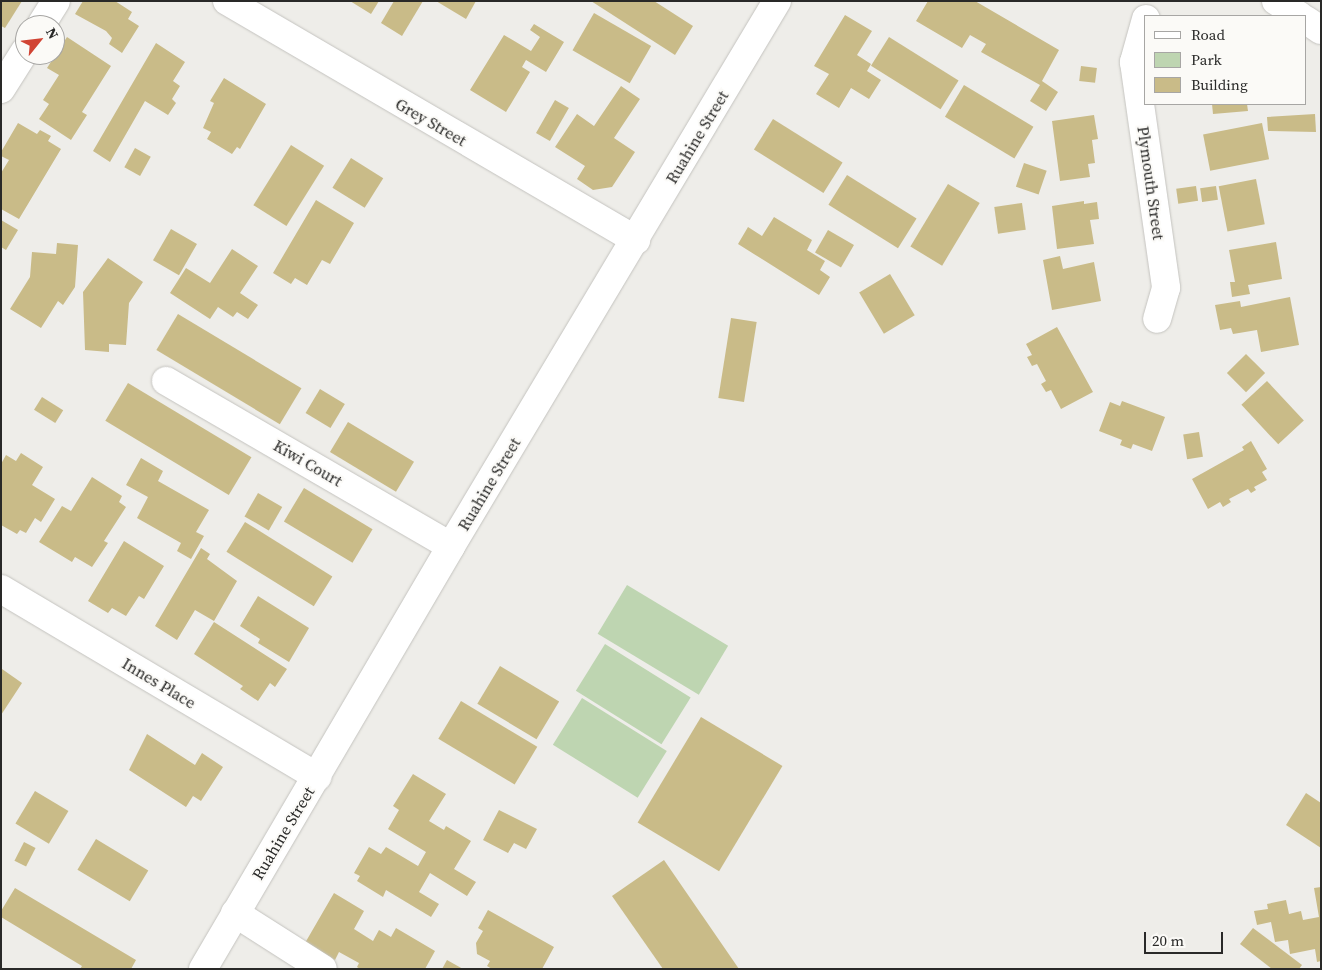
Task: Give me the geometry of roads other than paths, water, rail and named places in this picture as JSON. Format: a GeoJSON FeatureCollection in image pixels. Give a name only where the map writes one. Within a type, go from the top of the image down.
{"type":"FeatureCollection","features":[{"type":"Feature","properties":{"kind":"street"},"geometry":{"type":"LineString","coordinates":[[47,15],[56,1]]}},
{"type":"Feature","properties":{"kind":"street","name":"Grey Street"},"geometry":{"type":"LineString","coordinates":[[227,1],[636,240]]}},
{"type":"Feature","properties":{"kind":"street","name":"Ruahine Street"},"geometry":{"type":"LineString","coordinates":[[203,969],[451,546],[636,240],[777,1]]}},
{"type":"Feature","properties":{"kind":"street","name":"Plymouth Street"},"geometry":{"type":"LineString","coordinates":[[1147,15],[1155,1]]}},
{"type":"Feature","properties":{"kind":"street"},"geometry":{"type":"LineString","coordinates":[[1276,1],[1298,15]]}},
{"type":"Feature","properties":{"kind":"street"},"geometry":{"type":"LineString","coordinates":[[1307,21],[1321,30]]}},
{"type":"Feature","properties":{"kind":"street","name":"Plymouth Street"},"geometry":{"type":"LineString","coordinates":[[1144,24],[1134,62],[1166,288],[1158,319]]}},
{"type":"Feature","properties":{"kind":"street"},"geometry":{"type":"LineString","coordinates":[[1,89],[16,65]]}},
{"type":"Feature","properties":{"kind":"street","name":"Kiwi Court"},"geometry":{"type":"LineString","coordinates":[[166,381],[451,546]]}},
{"type":"Feature","properties":{"kind":"street","name":"Innes Place"},"geometry":{"type":"LineString","coordinates":[[1,589],[317,777]]}},
{"type":"Feature","properties":{"kind":"street"},"geometry":{"type":"LineString","coordinates":[[235,914],[323,969]]}}]}
